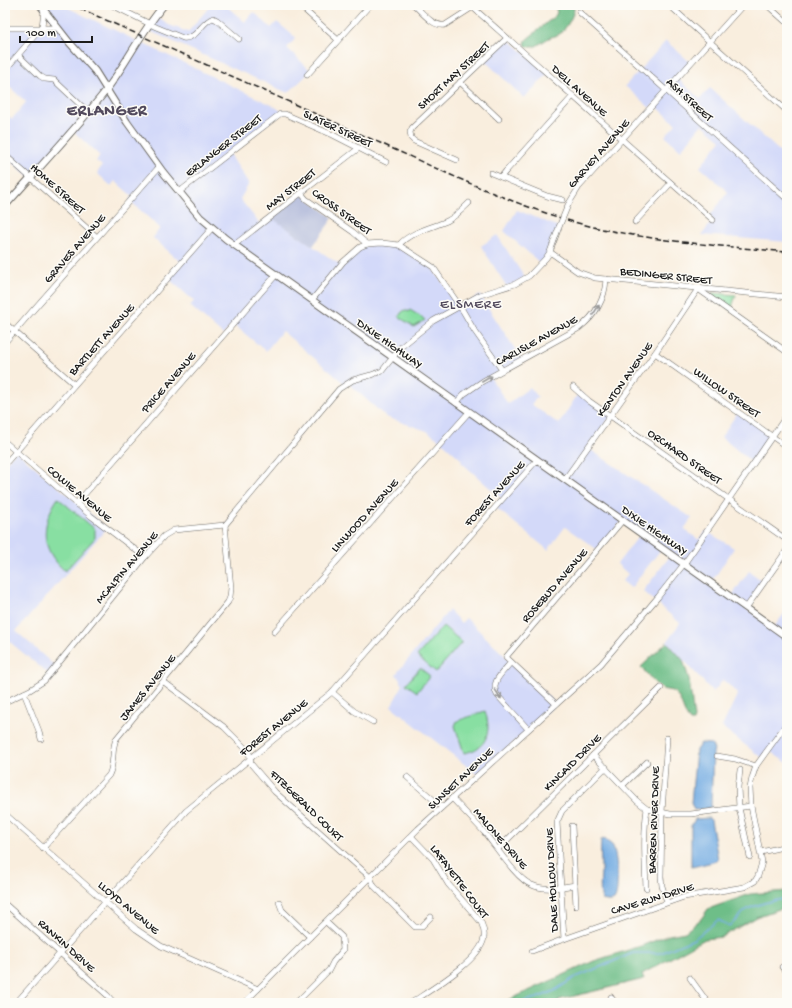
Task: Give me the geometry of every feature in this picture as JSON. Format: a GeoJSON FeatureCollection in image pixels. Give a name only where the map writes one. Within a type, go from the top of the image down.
{"type":"FeatureCollection","features":[{"type":"Feature","properties":{"kind":"main road"},"geometry":{"type":"LineString","coordinates":[[5,206],[106,90],[149,23],[164,5]]}},
{"type":"Feature","properties":{"kind":"main road","name":"DIXIE HIGHWAY"},"geometry":{"type":"LineString","coordinates":[[42,7],[92,67],[127,122],[159,167],[179,192],[212,228],[276,275],[787,637]]}},
{"type":"Feature","properties":{"kind":"street"},"geometry":{"type":"LineString","coordinates":[[112,5],[186,39],[193,36],[206,21],[213,18],[239,39]]}},
{"type":"Feature","properties":{"kind":"street"},"geometry":{"type":"LineString","coordinates":[[299,5],[338,40]]}},
{"type":"Feature","properties":{"kind":"street"},"geometry":{"type":"LineString","coordinates":[[307,75],[370,5]]}},
{"type":"Feature","properties":{"kind":"street"},"geometry":{"type":"LineString","coordinates":[[414,5],[433,22],[441,26],[445,25],[472,6]]}},
{"type":"Feature","properties":{"kind":"street"},"geometry":{"type":"LineString","coordinates":[[669,5],[787,111]]}},
{"type":"Feature","properties":{"kind":"street","name":"GARVEY AVENUE"},"geometry":{"type":"LineString","coordinates":[[393,358],[401,348],[420,331],[433,322],[480,296],[516,284],[529,276],[541,264],[550,252],[568,205],[579,187],[743,5]]}},
{"type":"Feature","properties":{"kind":"street"},"geometry":{"type":"LineString","coordinates":[[767,5],[787,23]]}},
{"type":"Feature","properties":{"kind":"street","name":"DELL AVENUE"},"geometry":{"type":"LineString","coordinates":[[472,6],[713,220]]}},
{"type":"Feature","properties":{"kind":"street"},"geometry":{"type":"LineString","coordinates":[[5,70],[42,27],[42,7]]}},
{"type":"Feature","properties":{"kind":"street","name":"ASH STREET"},"geometry":{"type":"LineString","coordinates":[[579,12],[787,199]]}},
{"type":"Feature","properties":{"kind":"street"},"geometry":{"type":"LineString","coordinates":[[5,28],[58,28]]}},
{"type":"Feature","properties":{"kind":"street","name":"SHORT MAY STREET"},"geometry":{"type":"LineString","coordinates":[[457,160],[414,141],[410,135],[412,128],[507,38]]}},
{"type":"Feature","properties":{"kind":"street"},"geometry":{"type":"LineString","coordinates":[[18,55],[40,76],[45,79],[54,80],[88,112]]}},
{"type":"Feature","properties":{"kind":"street"},"geometry":{"type":"LineString","coordinates":[[460,82],[499,119]]}},
{"type":"Feature","properties":{"kind":"street"},"geometry":{"type":"LineString","coordinates":[[501,177],[573,96]]}},
{"type":"Feature","properties":{"kind":"street","name":"SLATER STREET"},"geometry":{"type":"LineString","coordinates":[[280,114],[284,114],[333,135],[386,162]]}},
{"type":"Feature","properties":{"kind":"street","name":"ERLANGER STREET"},"geometry":{"type":"LineString","coordinates":[[179,192],[280,114]]}},
{"type":"Feature","properties":{"kind":"street","name":"MAY STREET"},"geometry":{"type":"LineString","coordinates":[[234,245],[359,148]]}},
{"type":"Feature","properties":{"kind":"street","name":"HOME STREET"},"geometry":{"type":"LineString","coordinates":[[5,155],[97,237]]}},
{"type":"Feature","properties":{"kind":"street","name":"GRAVES AVENUE"},"geometry":{"type":"LineString","coordinates":[[5,342],[159,167]]}},
{"type":"Feature","properties":{"kind":"street"},"geometry":{"type":"LineString","coordinates":[[491,173],[547,196],[563,200]]}},
{"type":"Feature","properties":{"kind":"street"},"geometry":{"type":"LineString","coordinates":[[635,222],[670,183]]}},
{"type":"Feature","properties":{"kind":"street","name":"CROSS STREET"},"geometry":{"type":"LineString","coordinates":[[301,193],[306,199],[354,232],[367,244],[386,243],[399,245],[433,267],[502,370]]}},
{"type":"Feature","properties":{"kind":"street"},"geometry":{"type":"LineString","coordinates":[[399,245],[406,238],[448,220],[469,204]]}},
{"type":"Feature","properties":{"kind":"street","name":"BARTLETT AVENUE"},"geometry":{"type":"LineString","coordinates":[[5,464],[212,228]]}},
{"type":"Feature","properties":{"kind":"street"},"geometry":{"type":"LineString","coordinates":[[312,300],[347,258],[360,247],[367,244]]}},
{"type":"Feature","properties":{"kind":"street","name":"BEDINGER STREET"},"geometry":{"type":"LineString","coordinates":[[550,252],[578,272],[588,276],[698,289],[787,297]]}},
{"type":"Feature","properties":{"kind":"street","name":"PRICE AVENUE"},"geometry":{"type":"LineString","coordinates":[[76,504],[276,275]]}},
{"type":"Feature","properties":{"kind":"street","name":"CARLISLE AVENUE"},"geometry":{"type":"LineString","coordinates":[[456,402],[464,394],[502,370],[586,323],[600,304],[604,294],[606,279]]}},
{"type":"Feature","properties":{"kind":"street"},"geometry":{"type":"LineString","coordinates":[[698,289],[787,352]]}},
{"type":"Feature","properties":{"kind":"street","name":"KENTON AVENUE"},"geometry":{"type":"LineString","coordinates":[[565,480],[655,353],[698,289]]}},
{"type":"Feature","properties":{"kind":"street"},"geometry":{"type":"LineString","coordinates":[[5,323],[74,384]]}},
{"type":"Feature","properties":{"kind":"street","name":"WILLOW STREET"},"geometry":{"type":"LineString","coordinates":[[655,353],[787,447]]}},
{"type":"Feature","properties":{"kind":"street"},"geometry":{"type":"LineString","coordinates":[[225,525],[339,389],[353,380],[378,373],[393,358]]}},
{"type":"Feature","properties":{"kind":"street","name":"ORCHARD STREET"},"geometry":{"type":"LineString","coordinates":[[573,387],[611,416],[787,540]]}},
{"type":"Feature","properties":{"kind":"street","name":"LINWOOD AVENUE"},"geometry":{"type":"LineString","coordinates":[[274,632],[469,412]]}},
{"type":"Feature","properties":{"kind":"street","name":"SUNSET AVENUE"},"geometry":{"type":"LineString","coordinates":[[244,1003],[442,807],[601,664],[655,601],[684,564],[787,415]]}},
{"type":"Feature","properties":{"kind":"street","name":"COWIE AVENUE"},"geometry":{"type":"LineString","coordinates":[[5,442],[76,504],[145,557]]}},
{"type":"Feature","properties":{"kind":"street","name":"FOREST AVENUE"},"geometry":{"type":"LineString","coordinates":[[16,1003],[61,954],[186,811],[332,692],[537,460]]}},
{"type":"Feature","properties":{"kind":"street","name":"ROSEBUD AVENUE"},"geometry":{"type":"LineString","coordinates":[[511,662],[506,657],[623,520]]}},
{"type":"Feature","properties":{"kind":"street","name":"MCALPIN AVENUE"},"geometry":{"type":"LineString","coordinates":[[5,702],[44,681],[53,672],[145,557],[168,533],[174,530],[225,525]]}},
{"type":"Feature","properties":{"kind":"street","name":"JAMES AVENUE"},"geometry":{"type":"LineString","coordinates":[[43,848],[108,775],[112,766],[113,748],[116,739],[228,602],[231,588],[225,525]]}},
{"type":"Feature","properties":{"kind":"street"},"geometry":{"type":"LineString","coordinates":[[746,608],[787,550]]}},
{"type":"Feature","properties":{"kind":"street"},"geometry":{"type":"LineString","coordinates":[[528,729],[497,695],[494,688],[496,680],[511,662],[556,704]]}},
{"type":"Feature","properties":{"kind":"street","name":"FITZGERALD COURT"},"geometry":{"type":"LineString","coordinates":[[164,682],[224,727],[249,752],[251,764],[281,798],[370,877],[374,886],[415,927],[421,927],[430,918]]}},
{"type":"Feature","properties":{"kind":"street","name":"KINCAID DRIVE"},"geometry":{"type":"LineString","coordinates":[[498,849],[661,688]]}},
{"type":"Feature","properties":{"kind":"street"},"geometry":{"type":"LineString","coordinates":[[332,692],[339,700],[354,711],[373,722]]}},
{"type":"Feature","properties":{"kind":"street"},"geometry":{"type":"LineString","coordinates":[[24,693],[39,730],[41,739]]}},
{"type":"Feature","properties":{"kind":"street","name":"CAVE RUN DRIVE"},"geometry":{"type":"LineString","coordinates":[[532,951],[667,902],[692,895],[744,887],[751,883],[758,876],[762,866],[750,788],[753,774],[756,766],[787,723]]}},
{"type":"Feature","properties":{"kind":"street","name":"BARREN RIVER DRIVE"},"geometry":{"type":"LineString","coordinates":[[667,738],[662,812],[660,877],[667,902]]}},
{"type":"Feature","properties":{"kind":"street"},"geometry":{"type":"LineString","coordinates":[[593,755],[637,801],[647,809],[670,814],[691,814],[752,806]]}},
{"type":"Feature","properties":{"kind":"street"},"geometry":{"type":"LineString","coordinates":[[718,756],[735,758],[756,766]]}},
{"type":"Feature","properties":{"kind":"street"},"geometry":{"type":"LineString","coordinates":[[622,785],[647,762]]}},
{"type":"Feature","properties":{"kind":"street","name":"DALE HOLLOW DRIVE"},"geometry":{"type":"LineString","coordinates":[[564,939],[557,828],[558,817],[562,811],[606,767]]}},
{"type":"Feature","properties":{"kind":"street"},"geometry":{"type":"LineString","coordinates":[[740,770],[738,787],[739,808],[750,858]]}},
{"type":"Feature","properties":{"kind":"street"},"geometry":{"type":"LineString","coordinates":[[407,777],[442,807]]}},
{"type":"Feature","properties":{"kind":"street","name":"MALONE DRIVE"},"geometry":{"type":"LineString","coordinates":[[452,798],[485,833],[516,872],[529,884],[538,887],[575,885]]}},
{"type":"Feature","properties":{"kind":"street"},"geometry":{"type":"LineString","coordinates":[[646,888],[645,850],[647,809]]}},
{"type":"Feature","properties":{"kind":"street","name":"LLOYD AVENUE"},"geometry":{"type":"LineString","coordinates":[[5,814],[136,929],[161,946],[258,989]]}},
{"type":"Feature","properties":{"kind":"street"},"geometry":{"type":"LineString","coordinates":[[572,826],[576,906]]}},
{"type":"Feature","properties":{"kind":"street","name":"LAFAYETTE COURT"},"geometry":{"type":"LineString","coordinates":[[411,1003],[452,976],[479,949],[484,938],[484,930],[481,922],[448,884],[433,859],[412,837]]}},
{"type":"Feature","properties":{"kind":"street"},"geometry":{"type":"LineString","coordinates":[[761,852],[787,846]]}},
{"type":"Feature","properties":{"kind":"street"},"geometry":{"type":"LineString","coordinates":[[279,902],[282,910],[310,938]]}},
{"type":"Feature","properties":{"kind":"street","name":"RANKIN DRIVE"},"geometry":{"type":"LineString","coordinates":[[5,904],[107,995],[114,1003]]}},
{"type":"Feature","properties":{"kind":"street"},"geometry":{"type":"LineString","coordinates":[[296,1003],[330,970],[333,962],[343,950],[342,937],[326,922]]}},
{"type":"Feature","properties":{"kind":"street"},"geometry":{"type":"LineString","coordinates":[[782,967],[787,973]]}},
{"type":"Feature","properties":{"kind":"street"},"geometry":{"type":"LineString","coordinates":[[690,978],[708,1003]]}},
{"type":"Feature","properties":{"kind":"street"},"geometry":{"type":"LineString","coordinates":[[611,997],[615,1003]]}},
{"type":"Feature","properties":{"kind":"shaded area"},"geometry":{"type":"Polygon","coordinates":[[[40,5],[62,5],[274,106],[285,114],[280,114],[229,153],[249,184],[240,199],[260,224],[270,216],[340,265],[362,246],[390,243],[430,265],[460,307],[480,295],[522,360],[490,377],[508,404],[530,387],[538,397],[531,404],[559,424],[579,392],[611,416],[588,448],[692,518],[684,529],[699,540],[706,531],[734,548],[711,583],[731,597],[749,571],[764,582],[746,608],[773,628],[787,610],[787,763],[768,750],[762,758],[722,727],[738,693],[723,680],[713,692],[667,642],[680,623],[643,591],[671,555],[662,548],[631,588],[622,581],[628,574],[617,564],[641,533],[623,520],[598,550],[565,527],[548,550],[495,507],[502,499],[461,462],[462,460],[442,442],[427,431],[386,417],[348,383],[345,384],[282,331],[266,351],[233,324],[223,335],[190,306],[194,301],[168,278],[181,262],[153,238],[160,228],[129,200],[132,196],[115,181],[111,186],[97,173],[102,166],[96,161],[100,156],[72,130],[30,178],[5,155],[5,113],[12,119],[26,102],[5,83],[5,70],[13,61],[5,53],[5,28],[57,28],[40,5]]]}},
{"type":"Feature","properties":{"kind":"shaded area"},"geometry":{"type":"Polygon","coordinates":[[[211,5],[225,5],[245,22],[254,12],[271,28],[277,22],[296,38],[287,48],[311,71],[288,93],[145,29],[155,16],[169,25],[188,32],[211,5]]]}},
{"type":"Feature","properties":{"kind":"shaded area"},"geometry":{"type":"Polygon","coordinates":[[[507,38],[548,74],[524,98],[484,60],[507,38]]]}},
{"type":"Feature","properties":{"kind":"shaded area"},"geometry":{"type":"Polygon","coordinates":[[[666,41],[691,63],[677,78],[700,99],[710,88],[787,158],[787,242],[702,235],[713,220],[709,217],[728,192],[700,167],[721,140],[702,124],[681,150],[665,136],[676,124],[654,104],[650,108],[625,86],[666,41]]]}},
{"type":"Feature","properties":{"kind":"shaded area"},"geometry":{"type":"Polygon","coordinates":[[[301,193],[333,218],[313,246],[270,217],[301,193]]]}},
{"type":"Feature","properties":{"kind":"shaded area"},"geometry":{"type":"Polygon","coordinates":[[[517,210],[559,227],[550,252],[541,264],[504,231],[517,210]]]}},
{"type":"Feature","properties":{"kind":"shaded area"},"geometry":{"type":"Polygon","coordinates":[[[497,235],[525,278],[507,287],[481,246],[497,235]]]}},
{"type":"Feature","properties":{"kind":"shaded area"},"geometry":{"type":"Polygon","coordinates":[[[738,412],[772,436],[753,463],[721,437],[738,412]]]}},
{"type":"Feature","properties":{"kind":"shaded area"},"geometry":{"type":"Polygon","coordinates":[[[16,451],[107,528],[16,631],[56,667],[50,675],[5,638],[5,464],[16,451]]]}},
{"type":"Feature","properties":{"kind":"shaded area"},"geometry":{"type":"Polygon","coordinates":[[[449,610],[461,623],[466,618],[556,704],[478,775],[391,706],[403,685],[396,674],[449,610]]]}},
{"type":"Feature","properties":{"kind":"green space"},"geometry":{"type":"Polygon","coordinates":[[[553,5],[574,5],[574,12],[570,20],[560,34],[550,37],[537,45],[528,47],[525,45],[526,40],[556,15],[557,11],[553,5]]]}},
{"type":"Feature","properties":{"kind":"green space"},"geometry":{"type":"Polygon","coordinates":[[[713,293],[736,295],[731,310],[711,296],[713,293]]]}},
{"type":"Feature","properties":{"kind":"green space"},"geometry":{"type":"Polygon","coordinates":[[[405,310],[409,312],[410,310],[425,320],[414,327],[399,317],[405,310]]]}},
{"type":"Feature","properties":{"kind":"green space"},"geometry":{"type":"Polygon","coordinates":[[[58,498],[95,529],[95,538],[65,571],[51,554],[45,536],[48,518],[58,498]]]}},
{"type":"Feature","properties":{"kind":"green space"},"geometry":{"type":"Polygon","coordinates":[[[443,626],[462,642],[436,672],[417,656],[443,626]]]}},
{"type":"Feature","properties":{"kind":"green space"},"geometry":{"type":"Polygon","coordinates":[[[667,642],[683,660],[689,679],[694,718],[693,721],[690,721],[686,715],[678,696],[672,691],[658,686],[641,667],[667,642]]]}},
{"type":"Feature","properties":{"kind":"green space"},"geometry":{"type":"Polygon","coordinates":[[[420,668],[430,676],[417,692],[406,684],[420,668]]]}},
{"type":"Feature","properties":{"kind":"green space"},"geometry":{"type":"Polygon","coordinates":[[[485,711],[488,726],[486,738],[478,748],[464,753],[455,726],[457,721],[485,711]]]}},
{"type":"Feature","properties":{"kind":"green space"},"geometry":{"type":"Polygon","coordinates":[[[787,891],[787,907],[756,917],[722,937],[705,939],[642,974],[644,979],[558,1000],[560,1003],[502,1003],[594,961],[641,946],[669,935],[685,932],[701,919],[708,909],[750,894],[787,891]]]}},
{"type":"Feature","properties":{"kind":"water"},"geometry":{"type":"Polygon","coordinates":[[[701,743],[711,744],[714,749],[711,808],[694,810],[691,803],[696,750],[701,743]]]}},
{"type":"Feature","properties":{"kind":"water"},"geometry":{"type":"Polygon","coordinates":[[[709,818],[711,820],[718,859],[713,862],[692,867],[691,826],[695,819],[709,818]]]}},
{"type":"Feature","properties":{"kind":"water"},"geometry":{"type":"Polygon","coordinates":[[[605,839],[614,849],[616,863],[617,890],[614,900],[610,901],[602,900],[600,885],[601,840],[605,839]]]}},
{"type":"Feature","properties":{"kind":"waterway"},"geometry":{"type":"LineString","coordinates":[[517,1003],[537,998],[554,991],[574,978],[633,953],[661,953],[694,939],[718,920],[730,926],[747,909],[764,903],[787,898]]}},
{"type":"Feature","properties":{"kind":"railway"},"geometry":{"type":"LineString","coordinates":[[72,5],[467,182],[542,212],[594,227],[649,238],[787,252]]}},
{"type":"Feature","properties":{"kind":"district","name":"ERLANGER"},"geometry":{"type":"Point","coordinates":[107,109]}},
{"type":"Feature","properties":{"kind":"district","name":"ELSMERE"},"geometry":{"type":"Point","coordinates":[471,303]}}]}
